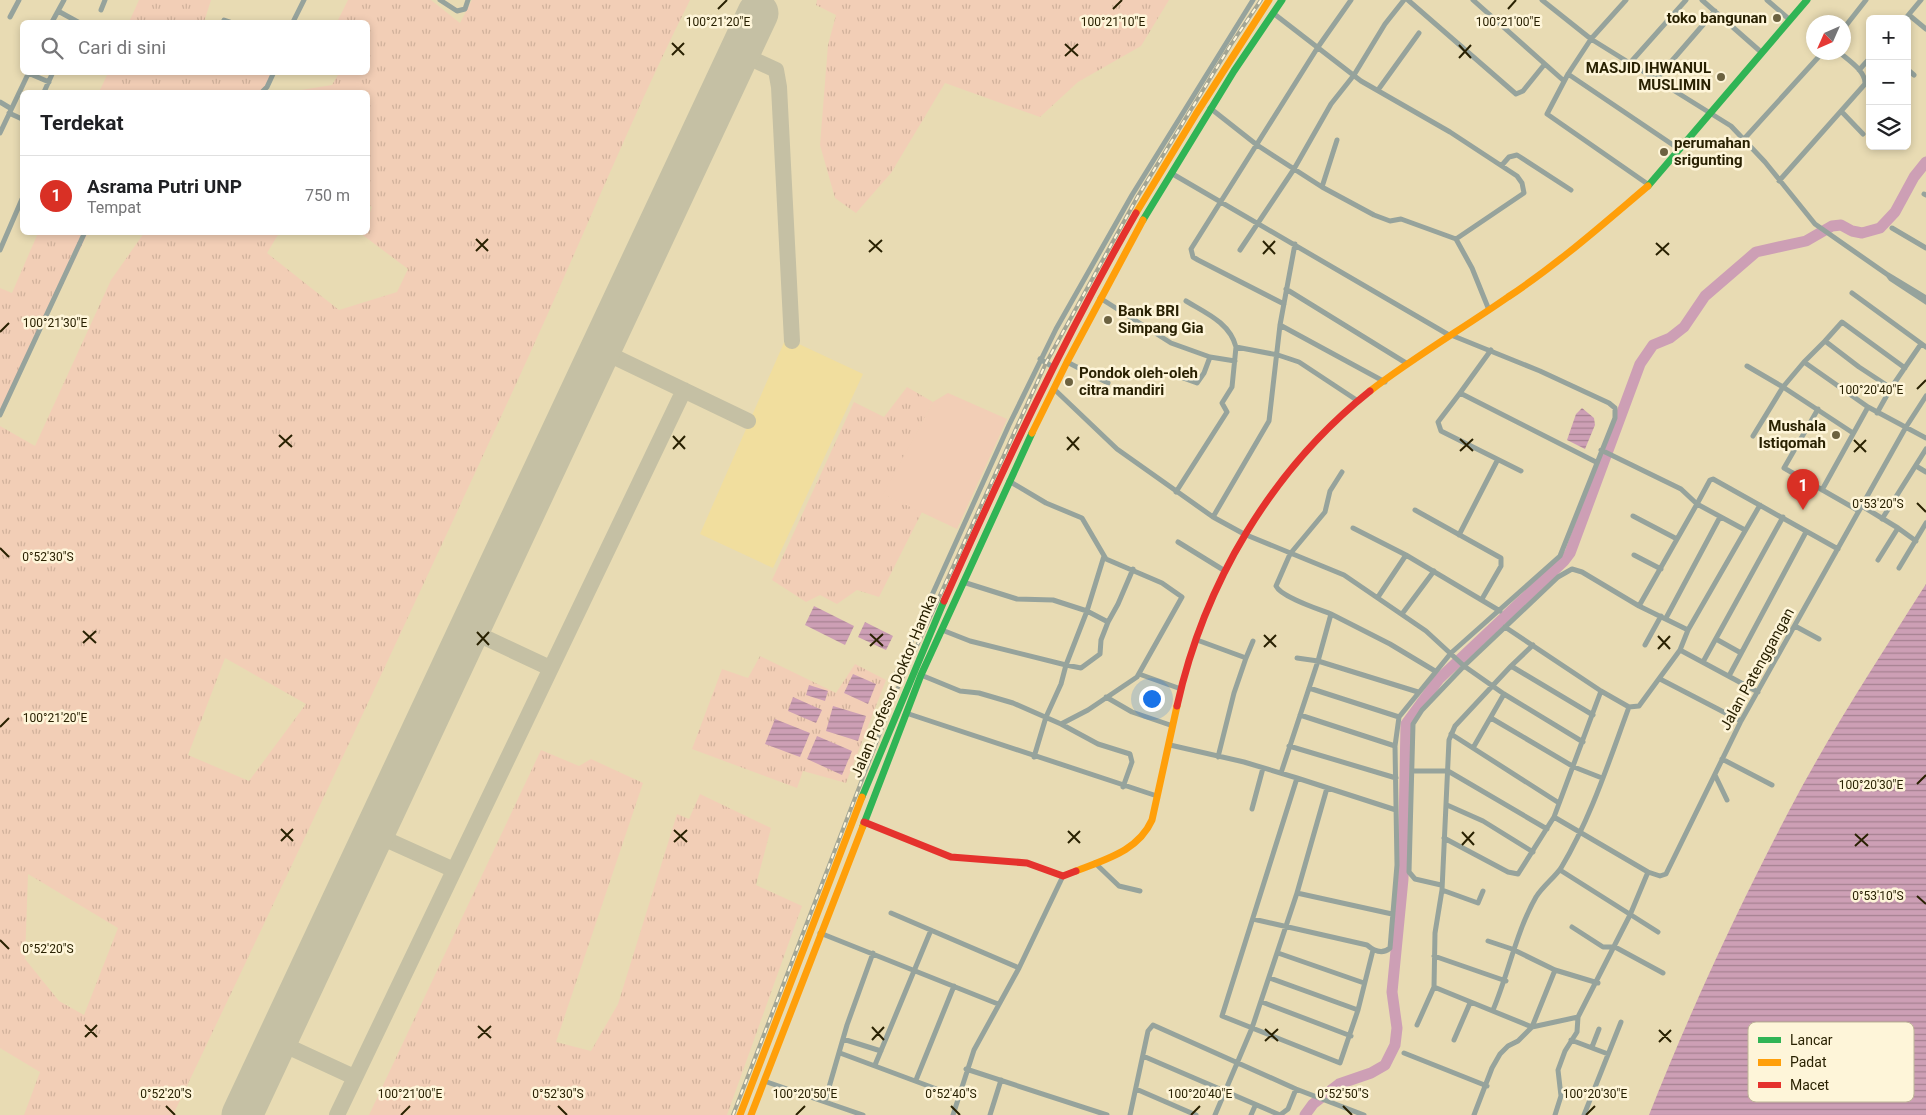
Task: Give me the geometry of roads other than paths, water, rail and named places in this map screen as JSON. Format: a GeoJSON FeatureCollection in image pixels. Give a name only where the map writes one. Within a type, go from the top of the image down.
{"type":"FeatureCollection","features":[{"type":"Feature","properties":{"kind":"main road","name":"Jalan Profesor Doktor Hamka"},"geometry":{"type":"LineString","coordinates":[[740,1115],[903,692],[983,513],[1084,307],[1143,202],[1226,64],[1269,0]]}},
{"type":"Feature","properties":{"kind":"main road","name":"Jalan Profesor Doktor Hamka"},"geometry":{"type":"LineString","coordinates":[[751,1115],[921,675],[992,517],[1066,362],[1150,207],[1210,108],[1282,0]]}},
{"type":"Feature","properties":{"kind":"main road"},"geometry":{"type":"LineString","coordinates":[[864,822],[951,856],[1027,862],[1063,876],[1120,853],[1143,838],[1152,820],[1181,689],[1197,640],[1225,571],[1244,534],[1281,481],[1322,435],[1358,401],[1385,382],[1406,363],[1489,310],[1562,259],[1649,185],[1806,0]]}},
{"type":"Feature","properties":{"kind":"main road"},"geometry":{"type":"LineString","coordinates":[[1143,202],[1150,207]]}},
{"type":"Feature","properties":{"kind":"main road"},"geometry":{"type":"LineString","coordinates":[[983,513],[992,517]]}},
{"type":"Feature","properties":{"kind":"main road"},"geometry":{"type":"LineString","coordinates":[[880,753],[889,757]]}},
{"type":"Feature","properties":{"kind":"main road"},"geometry":{"type":"LineString","coordinates":[[834,871],[843,875]]}},
{"type":"Feature","properties":{"kind":"main road"},"geometry":{"type":"LineString","coordinates":[[786,994],[795,998]]}},
{"type":"Feature","properties":{"kind":"main road"},"geometry":{"type":"LineString","coordinates":[[778,1015],[788,1019]]}},
{"type":"Feature","properties":{"kind":"street"},"geometry":{"type":"LineString","coordinates":[[10,17],[19,0]]}},
{"type":"Feature","properties":{"kind":"street"},"geometry":{"type":"LineString","coordinates":[[53,20],[64,0]]}},
{"type":"Feature","properties":{"kind":"street"},"geometry":{"type":"LineString","coordinates":[[101,10],[105,0]]}},
{"type":"Feature","properties":{"kind":"street"},"geometry":{"type":"LineString","coordinates":[[294,20],[304,0]]}},
{"type":"Feature","properties":{"kind":"street"},"geometry":{"type":"LineString","coordinates":[[440,0],[458,11],[464,9],[468,0]]}},
{"type":"Feature","properties":{"kind":"street"},"geometry":{"type":"LineString","coordinates":[[894,679],[1040,359],[1132,194],[1253,0]]}},
{"type":"Feature","properties":{"kind":"street"},"geometry":{"type":"LineString","coordinates":[[1284,304],[1193,257],[1191,249],[1318,47],[1351,0]]}},
{"type":"Feature","properties":{"kind":"street"},"geometry":{"type":"LineString","coordinates":[[1240,250],[1294,169],[1316,127],[1406,0],[1516,94],[1523,92],[1544,65]]}},
{"type":"Feature","properties":{"kind":"street"},"geometry":{"type":"LineString","coordinates":[[1473,0],[1564,81]]}},
{"type":"Feature","properties":{"kind":"street"},"geometry":{"type":"LineString","coordinates":[[1542,0],[1591,40],[1710,111],[1744,138],[1815,224],[1888,275],[1926,298]]}},
{"type":"Feature","properties":{"kind":"street"},"geometry":{"type":"LineString","coordinates":[[1626,0],[1591,40],[1568,74],[1548,110],[1549,117],[1649,185]]}},
{"type":"Feature","properties":{"kind":"street"},"geometry":{"type":"LineString","coordinates":[[1630,63],[1686,0]]}},
{"type":"Feature","properties":{"kind":"street"},"geometry":{"type":"LineString","coordinates":[[1702,0],[1761,52]]}},
{"type":"Feature","properties":{"kind":"street"},"geometry":{"type":"LineString","coordinates":[[1767,0],[1790,20]]}},
{"type":"Feature","properties":{"kind":"street"},"geometry":{"type":"LineString","coordinates":[[1851,19],[1866,0]]}},
{"type":"Feature","properties":{"kind":"street"},"geometry":{"type":"LineString","coordinates":[[1909,15],[1921,0]]}},
{"type":"Feature","properties":{"kind":"street"},"geometry":{"type":"LineString","coordinates":[[58,11],[74,20]]}},
{"type":"Feature","properties":{"kind":"street"},"geometry":{"type":"LineString","coordinates":[[1657,78],[1714,11]]}},
{"type":"Feature","properties":{"kind":"street"},"geometry":{"type":"LineString","coordinates":[[1274,13],[1354,75],[1502,165],[1522,182],[1524,193],[1456,239]]}},
{"type":"Feature","properties":{"kind":"street"},"geometry":{"type":"LineString","coordinates":[[1911,20],[1926,29]]}},
{"type":"Feature","properties":{"kind":"street"},"geometry":{"type":"LineString","coordinates":[[1378,90],[1419,33]]}},
{"type":"Feature","properties":{"kind":"street"},"geometry":{"type":"LineString","coordinates":[[1744,138],[1816,60]]}},
{"type":"Feature","properties":{"kind":"street"},"geometry":{"type":"LineString","coordinates":[[1779,180],[1865,84],[1865,79],[1859,70],[1848,60]]}},
{"type":"Feature","properties":{"kind":"street"},"geometry":{"type":"LineString","coordinates":[[1859,70],[1868,60]]}},
{"type":"Feature","properties":{"kind":"street"},"geometry":{"type":"LineString","coordinates":[[1568,74],[1679,149]]}},
{"type":"Feature","properties":{"kind":"street"},"geometry":{"type":"LineString","coordinates":[[20,90],[28,75]]}},
{"type":"Feature","properties":{"kind":"street"},"geometry":{"type":"LineString","coordinates":[[33,75],[49,82]]}},
{"type":"Feature","properties":{"kind":"street"},"geometry":{"type":"LineString","coordinates":[[45,90],[52,75]]}},
{"type":"Feature","properties":{"kind":"street"},"geometry":{"type":"LineString","coordinates":[[264,90],[273,75]]}},
{"type":"Feature","properties":{"kind":"street"},"geometry":{"type":"LineString","coordinates":[[0,133],[20,91]]}},
{"type":"Feature","properties":{"kind":"street"},"geometry":{"type":"LineString","coordinates":[[0,102],[20,118]]}},
{"type":"Feature","properties":{"kind":"street"},"geometry":{"type":"LineString","coordinates":[[1210,108],[1257,145],[1322,187],[1384,220],[1402,219],[1456,239],[1472,268],[1489,310]]}},
{"type":"Feature","properties":{"kind":"street"},"geometry":{"type":"LineString","coordinates":[[1842,111],[1863,134]]}},
{"type":"Feature","properties":{"kind":"street"},"geometry":{"type":"LineString","coordinates":[[1322,187],[1337,140]]}},
{"type":"Feature","properties":{"kind":"street"},"geometry":{"type":"LineString","coordinates":[[1502,165],[1509,157],[1517,155],[1571,190]]}},
{"type":"Feature","properties":{"kind":"street"},"geometry":{"type":"LineString","coordinates":[[1171,173],[1450,335],[1491,350],[1613,405],[1615,408],[1615,418],[1605,452],[1596,462],[1560,556],[1452,653],[1435,671],[1399,717],[1396,746],[1397,865],[1390,948],[1384,952],[1373,950],[1368,945],[1253,919]]}},
{"type":"Feature","properties":{"kind":"street"},"geometry":{"type":"LineString","coordinates":[[0,250],[20,203]]}},
{"type":"Feature","properties":{"kind":"street"},"geometry":{"type":"LineString","coordinates":[[1892,228],[1926,248]]}},
{"type":"Feature","properties":{"kind":"street"},"geometry":{"type":"LineString","coordinates":[[0,415],[84,235]]}},
{"type":"Feature","properties":{"kind":"street"},"geometry":{"type":"LineString","coordinates":[[1213,517],[1269,421],[1280,325],[1295,244]]}},
{"type":"Feature","properties":{"kind":"street"},"geometry":{"type":"LineString","coordinates":[[1888,275],[1890,279],[1926,302]]}},
{"type":"Feature","properties":{"kind":"street"},"geometry":{"type":"LineString","coordinates":[[1286,289],[1406,363]]}},
{"type":"Feature","properties":{"kind":"street"},"geometry":{"type":"LineString","coordinates":[[1852,293],[1924,345],[1891,388],[1877,413]]}},
{"type":"Feature","properties":{"kind":"street"},"geometry":{"type":"LineString","coordinates":[[1100,298],[1171,343],[1210,356],[1235,361]]}},
{"type":"Feature","properties":{"kind":"street"},"geometry":{"type":"LineString","coordinates":[[1176,492],[1227,412],[1222,403],[1232,387],[1236,347],[1232,334],[1225,326],[1186,301]]}},
{"type":"Feature","properties":{"kind":"street"},"geometry":{"type":"LineString","coordinates":[[1753,436],[1783,387],[1842,322],[1905,368]]}},
{"type":"Feature","properties":{"kind":"street"},"geometry":{"type":"LineString","coordinates":[[1280,325],[1385,382]]}},
{"type":"Feature","properties":{"kind":"street"},"geometry":{"type":"LineString","coordinates":[[1825,340],[1859,368],[1891,388]]}},
{"type":"Feature","properties":{"kind":"street"},"geometry":{"type":"LineString","coordinates":[[1236,347],[1278,355],[1306,366],[1358,401]]}},
{"type":"Feature","properties":{"kind":"street"},"geometry":{"type":"LineString","coordinates":[[1491,350],[1438,422],[1439,428],[1444,434],[1520,471]]}},
{"type":"Feature","properties":{"kind":"street"},"geometry":{"type":"LineString","coordinates":[[1172,374],[1197,383],[1204,373],[1210,356]]}},
{"type":"Feature","properties":{"kind":"street"},"geometry":{"type":"LineString","coordinates":[[1040,359],[1053,367]]}},
{"type":"Feature","properties":{"kind":"street"},"geometry":{"type":"LineString","coordinates":[[1066,362],[1108,383]]}},
{"type":"Feature","properties":{"kind":"street"},"geometry":{"type":"LineString","coordinates":[[1804,362],[1868,408],[1926,438]]}},
{"type":"Feature","properties":{"kind":"street"},"geometry":{"type":"LineString","coordinates":[[1747,366],[1818,409],[1853,433]]}},
{"type":"Feature","properties":{"kind":"street"},"geometry":{"type":"LineString","coordinates":[[1054,389],[1102,437],[1213,517],[1244,534],[1344,575],[1402,614],[1452,653],[1463,665],[1492,686],[1583,742]]}},
{"type":"Feature","properties":{"kind":"street"},"geometry":{"type":"LineString","coordinates":[[1460,393],[1596,462]]}},
{"type":"Feature","properties":{"kind":"street","name":"Jalan Patenggangan"},"geometry":{"type":"LineString","coordinates":[[1648,872],[1660,876],[1666,874],[1741,721],[1906,427],[1926,396]]}},
{"type":"Feature","properties":{"kind":"street"},"geometry":{"type":"LineString","coordinates":[[1822,490],[1868,408]]}},
{"type":"Feature","properties":{"kind":"street"},"geometry":{"type":"LineString","coordinates":[[1818,409],[1784,468],[1822,490],[1882,518],[1916,541]]}},
{"type":"Feature","properties":{"kind":"street"},"geometry":{"type":"LineString","coordinates":[[1882,518],[1926,449]]}},
{"type":"Feature","properties":{"kind":"street"},"geometry":{"type":"LineString","coordinates":[[1605,452],[1681,489],[1697,504],[1745,530]]}},
{"type":"Feature","properties":{"kind":"street"},"geometry":{"type":"LineString","coordinates":[[1459,535],[1497,461]]}},
{"type":"Feature","properties":{"kind":"street"},"geometry":{"type":"LineString","coordinates":[[1916,466],[1926,472]]}},
{"type":"Feature","properties":{"kind":"street"},"geometry":{"type":"LineString","coordinates":[[1342,472],[1330,491],[1325,512],[1290,554],[1278,580],[1277,589],[1330,614],[1435,671]]}},
{"type":"Feature","properties":{"kind":"street"},"geometry":{"type":"LineString","coordinates":[[1639,606],[1662,569],[1710,480],[1783,517],[1838,549]]}},
{"type":"Feature","properties":{"kind":"street"},"geometry":{"type":"LineString","coordinates":[[1009,482],[1046,503],[1084,520],[1104,556],[1162,583],[1182,597],[1157,637],[1139,674],[1106,697],[1061,724]]}},
{"type":"Feature","properties":{"kind":"street"},"geometry":{"type":"LineString","coordinates":[[1505,627],[1601,691],[1629,707],[1639,706],[1680,650],[1688,630],[1760,505]]}},
{"type":"Feature","properties":{"kind":"street"},"geometry":{"type":"LineString","coordinates":[[1414,510],[1499,557],[1502,562],[1482,599]]}},
{"type":"Feature","properties":{"kind":"street"},"geometry":{"type":"LineString","coordinates":[[1634,516],[1677,539]]}},
{"type":"Feature","properties":{"kind":"street"},"geometry":{"type":"LineString","coordinates":[[1645,645],[1720,517]]}},
{"type":"Feature","properties":{"kind":"street"},"geometry":{"type":"LineString","coordinates":[[1704,662],[1783,517]]}},
{"type":"Feature","properties":{"kind":"street"},"geometry":{"type":"LineString","coordinates":[[1900,568],[1926,523]]}},
{"type":"Feature","properties":{"kind":"street"},"geometry":{"type":"LineString","coordinates":[[1353,528],[1406,555],[1500,611]]}},
{"type":"Feature","properties":{"kind":"street"},"geometry":{"type":"LineString","coordinates":[[1878,560],[1898,528]]}},
{"type":"Feature","properties":{"kind":"street"},"geometry":{"type":"LineString","coordinates":[[1729,676],[1806,532]]}},
{"type":"Feature","properties":{"kind":"street"},"geometry":{"type":"LineString","coordinates":[[1178,542],[1225,571]]}},
{"type":"Feature","properties":{"kind":"street"},"geometry":{"type":"LineString","coordinates":[[1378,597],[1406,555]]}},
{"type":"Feature","properties":{"kind":"street"},"geometry":{"type":"LineString","coordinates":[[1634,555],[1662,569]]}},
{"type":"Feature","properties":{"kind":"street"},"geometry":{"type":"LineString","coordinates":[[1034,757],[1046,717],[1061,684],[1066,665],[1087,611],[1104,556]]}},
{"type":"Feature","properties":{"kind":"street"},"geometry":{"type":"LineString","coordinates":[[942,630],[970,641],[1081,668],[1100,654],[1101,640],[1133,569]]}},
{"type":"Feature","properties":{"kind":"street"},"geometry":{"type":"LineString","coordinates":[[1483,891],[1478,903],[1441,887],[1415,879],[1409,872],[1413,724],[1422,710],[1463,665],[1558,578],[1574,569],[1639,606],[1688,630]]}},
{"type":"Feature","properties":{"kind":"street"},"geometry":{"type":"LineString","coordinates":[[1402,614],[1434,571]]}},
{"type":"Feature","properties":{"kind":"street"},"geometry":{"type":"LineString","coordinates":[[963,582],[1017,600],[1053,600],[1087,611],[1108,622]]}},
{"type":"Feature","properties":{"kind":"street"},"geometry":{"type":"LineString","coordinates":[[1281,773],[1318,661],[1330,614]]}},
{"type":"Feature","properties":{"kind":"street"},"geometry":{"type":"LineString","coordinates":[[1795,626],[1819,639]]}},
{"type":"Feature","properties":{"kind":"street"},"geometry":{"type":"LineString","coordinates":[[1716,639],[1741,653]]}},
{"type":"Feature","properties":{"kind":"street"},"geometry":{"type":"LineString","coordinates":[[1197,640],[1246,658]]}},
{"type":"Feature","properties":{"kind":"street"},"geometry":{"type":"LineString","coordinates":[[1218,757],[1234,693],[1253,641]]}},
{"type":"Feature","properties":{"kind":"street"},"geometry":{"type":"LineString","coordinates":[[1417,1025],[1434,988],[1434,956],[1447,805],[1449,740],[1455,726],[1511,666],[1533,646]]}},
{"type":"Feature","properties":{"kind":"street"},"geometry":{"type":"LineString","coordinates":[[1680,650],[1758,692]]}},
{"type":"Feature","properties":{"kind":"street"},"geometry":{"type":"LineString","coordinates":[[1297,658],[1318,661],[1418,692]]}},
{"type":"Feature","properties":{"kind":"street"},"geometry":{"type":"LineString","coordinates":[[1511,666],[1593,715]]}},
{"type":"Feature","properties":{"kind":"street"},"geometry":{"type":"LineString","coordinates":[[1139,674],[1181,689]]}},
{"type":"Feature","properties":{"kind":"street"},"geometry":{"type":"LineString","coordinates":[[921,675],[960,691],[979,693],[1013,704],[1061,724],[1098,744],[1132,756],[1132,762],[1123,787]]}},
{"type":"Feature","properties":{"kind":"street"},"geometry":{"type":"LineString","coordinates":[[1660,679],[1741,721]]}},
{"type":"Feature","properties":{"kind":"street"},"geometry":{"type":"LineString","coordinates":[[1309,688],[1399,717]]}},
{"type":"Feature","properties":{"kind":"street"},"geometry":{"type":"LineString","coordinates":[[1444,838],[1515,875],[1519,872],[1554,817],[1601,691]]}},
{"type":"Feature","properties":{"kind":"street"},"geometry":{"type":"LineString","coordinates":[[1473,748],[1504,694]]}},
{"type":"Feature","properties":{"kind":"street"},"geometry":{"type":"LineString","coordinates":[[1106,697],[1132,712],[1173,726]]}},
{"type":"Feature","properties":{"kind":"street"},"geometry":{"type":"LineString","coordinates":[[1493,1010],[1506,981],[1512,949],[1537,896],[1560,870],[1580,832],[1629,707]]}},
{"type":"Feature","properties":{"kind":"street"},"geometry":{"type":"LineString","coordinates":[[906,713],[1123,787],[1157,796]]}},
{"type":"Feature","properties":{"kind":"street"},"geometry":{"type":"LineString","coordinates":[[1300,715],[1396,746]]}},
{"type":"Feature","properties":{"kind":"street"},"geometry":{"type":"LineString","coordinates":[[1491,718],[1574,767],[1602,778]]}},
{"type":"Feature","properties":{"kind":"street"},"geometry":{"type":"LineString","coordinates":[[1451,734],[1559,802]]}},
{"type":"Feature","properties":{"kind":"street"},"geometry":{"type":"LineString","coordinates":[[1170,745],[1281,773],[1396,810]]}},
{"type":"Feature","properties":{"kind":"street"},"geometry":{"type":"LineString","coordinates":[[1289,746],[1396,778]]}},
{"type":"Feature","properties":{"kind":"street"},"geometry":{"type":"LineString","coordinates":[[1722,759],[1772,785]]}},
{"type":"Feature","properties":{"kind":"street"},"geometry":{"type":"LineString","coordinates":[[1252,809],[1263,768]]}},
{"type":"Feature","properties":{"kind":"street"},"geometry":{"type":"LineString","coordinates":[[1413,771],[1448,771],[1547,829]]}},
{"type":"Feature","properties":{"kind":"street"},"geometry":{"type":"LineString","coordinates":[[1715,775],[1727,800]]}},
{"type":"Feature","properties":{"kind":"street"},"geometry":{"type":"LineString","coordinates":[[1297,778],[1222,1014],[1229,1021],[1252,1028],[1337,1064],[1343,1060],[1351,1036],[1373,950]]}},
{"type":"Feature","properties":{"kind":"street"},"geometry":{"type":"LineString","coordinates":[[1215,1115],[1262,1002],[1297,893],[1327,788]]}},
{"type":"Feature","properties":{"kind":"street"},"geometry":{"type":"LineString","coordinates":[[1447,805],[1483,821],[1532,852]]}},
{"type":"Feature","properties":{"kind":"street"},"geometry":{"type":"LineString","coordinates":[[1554,817],[1648,872],[1598,983],[1578,1017],[1577,1032],[1571,1040],[1558,1070],[1561,1096],[1555,1115]]}},
{"type":"Feature","properties":{"kind":"street"},"geometry":{"type":"LineString","coordinates":[[1095,863],[1119,886],[1140,890]]}},
{"type":"Feature","properties":{"kind":"street"},"geometry":{"type":"LineString","coordinates":[[1560,870],[1658,932]]}},
{"type":"Feature","properties":{"kind":"street"},"geometry":{"type":"LineString","coordinates":[[953,1115],[966,1070],[998,1004],[1019,968],[1063,876]]}},
{"type":"Feature","properties":{"kind":"street"},"geometry":{"type":"LineString","coordinates":[[1297,893],[1392,914]]}},
{"type":"Feature","properties":{"kind":"street"},"geometry":{"type":"LineString","coordinates":[[892,913],[1019,968]]}},
{"type":"Feature","properties":{"kind":"street"},"geometry":{"type":"LineString","coordinates":[[1572,928],[1603,946],[1615,947],[1663,974]]}},
{"type":"Feature","properties":{"kind":"street"},"geometry":{"type":"LineString","coordinates":[[875,1065],[931,930]]}},
{"type":"Feature","properties":{"kind":"street"},"geometry":{"type":"LineString","coordinates":[[820,933],[998,1004]]}},
{"type":"Feature","properties":{"kind":"street"},"geometry":{"type":"LineString","coordinates":[[1488,941],[1512,949],[1555,970],[1598,983]]}},
{"type":"Feature","properties":{"kind":"street"},"geometry":{"type":"LineString","coordinates":[[825,1101],[843,1039],[873,953]]}},
{"type":"Feature","properties":{"kind":"street"},"geometry":{"type":"LineString","coordinates":[[1278,953],[1364,983]]}},
{"type":"Feature","properties":{"kind":"street"},"geometry":{"type":"LineString","coordinates":[[1434,956],[1506,981]]}},
{"type":"Feature","properties":{"kind":"street"},"geometry":{"type":"LineString","coordinates":[[1474,1115],[1487,1086],[1492,1068],[1500,1054],[1508,1046],[1518,1041],[1532,1027],[1555,970]]}},
{"type":"Feature","properties":{"kind":"street"},"geometry":{"type":"LineString","coordinates":[[1270,978],[1358,1010]]}},
{"type":"Feature","properties":{"kind":"street"},"geometry":{"type":"LineString","coordinates":[[916,1080],[954,986]]}},
{"type":"Feature","properties":{"kind":"street"},"geometry":{"type":"LineString","coordinates":[[1434,988],[1532,1027],[1578,1017]]}},
{"type":"Feature","properties":{"kind":"street"},"geometry":{"type":"LineString","coordinates":[[1262,1002],[1351,1036]]}},
{"type":"Feature","properties":{"kind":"street"},"geometry":{"type":"LineString","coordinates":[[1454,1040],[1470,1003]]}},
{"type":"Feature","properties":{"kind":"street"},"geometry":{"type":"LineString","coordinates":[[1584,1115],[1621,1022]]}},
{"type":"Feature","properties":{"kind":"street"},"geometry":{"type":"LineString","coordinates":[[1130,1115],[1148,1031],[1153,1025],[1296,1088],[1364,1115]]}},
{"type":"Feature","properties":{"kind":"street"},"geometry":{"type":"LineString","coordinates":[[1592,1047],[1599,1029]]}},
{"type":"Feature","properties":{"kind":"street"},"geometry":{"type":"LineString","coordinates":[[843,1039],[881,1051]]}},
{"type":"Feature","properties":{"kind":"street"},"geometry":{"type":"LineString","coordinates":[[1571,1040],[1608,1054]]}},
{"type":"Feature","properties":{"kind":"street"},"geometry":{"type":"LineString","coordinates":[[840,1053],[958,1097]]}},
{"type":"Feature","properties":{"kind":"street"},"geometry":{"type":"LineString","coordinates":[[1404,1053],[1487,1086]]}},
{"type":"Feature","properties":{"kind":"street"},"geometry":{"type":"LineString","coordinates":[[1143,1056],[1255,1106],[1280,1115],[1288,1109],[1296,1088]]}},
{"type":"Feature","properties":{"kind":"street"},"geometry":{"type":"LineString","coordinates":[[966,1070],[1107,1115]]}},
{"type":"Feature","properties":{"kind":"street"},"geometry":{"type":"LineString","coordinates":[[992,1115],[1001,1080]]}},
{"type":"Feature","properties":{"kind":"street"},"geometry":{"type":"LineString","coordinates":[[764,1081],[863,1115]]}},
{"type":"Feature","properties":{"kind":"street"},"geometry":{"type":"LineString","coordinates":[[1136,1089],[1196,1115]]}},
{"type":"Feature","properties":{"kind":"street"},"geometry":{"type":"LineString","coordinates":[[1251,1115],[1255,1106]]}},
{"type":"Feature","properties":{"kind":"waterway"},"geometry":{"type":"LineString","coordinates":[[1305,1115],[1313,1104],[1339,1084],[1371,1073],[1385,1065],[1395,1045],[1397,1028],[1392,992],[1403,879],[1406,724],[1439,679],[1564,561],[1570,553],[1640,364],[1653,345],[1670,338],[1684,327],[1705,296],[1756,252],[1806,241],[1832,226],[1841,225],[1852,231],[1862,233],[1880,228],[1895,212],[1914,177],[1926,162]]}},
{"type":"Feature","properties":{"kind":"railway"},"geometry":{"type":"LineString","coordinates":[[733,1115],[895,694],[1046,363],[1138,196],[1230,46],[1261,0]]}},
{"type":"Feature","properties":{"kind":"place","name":"toko bangunan"},"geometry":{"type":"Point","coordinates":[1777,18]}},
{"type":"Feature","properties":{"kind":"place","name":"MASJID IHWANUL MUSLIMIN"},"geometry":{"type":"Point","coordinates":[1721,77]}},
{"type":"Feature","properties":{"kind":"place","name":"perumahan srigunting"},"geometry":{"type":"Point","coordinates":[1664,152]}},
{"type":"Feature","properties":{"kind":"place","name":"Bank BRI Simpang Gia"},"geometry":{"type":"Point","coordinates":[1108,320]}},
{"type":"Feature","properties":{"kind":"place","name":"Pondok oleh-oleh citra mandiri"},"geometry":{"type":"Point","coordinates":[1069,382]}},
{"type":"Feature","properties":{"kind":"place","name":"Mushala Istiqomah"},"geometry":{"type":"Point","coordinates":[1836,435]}},
{"type":"Feature","properties":{"kind":"place","name":"Asrama Putri UNP"},"geometry":{"type":"Point","coordinates":[1803,510]}}]}
